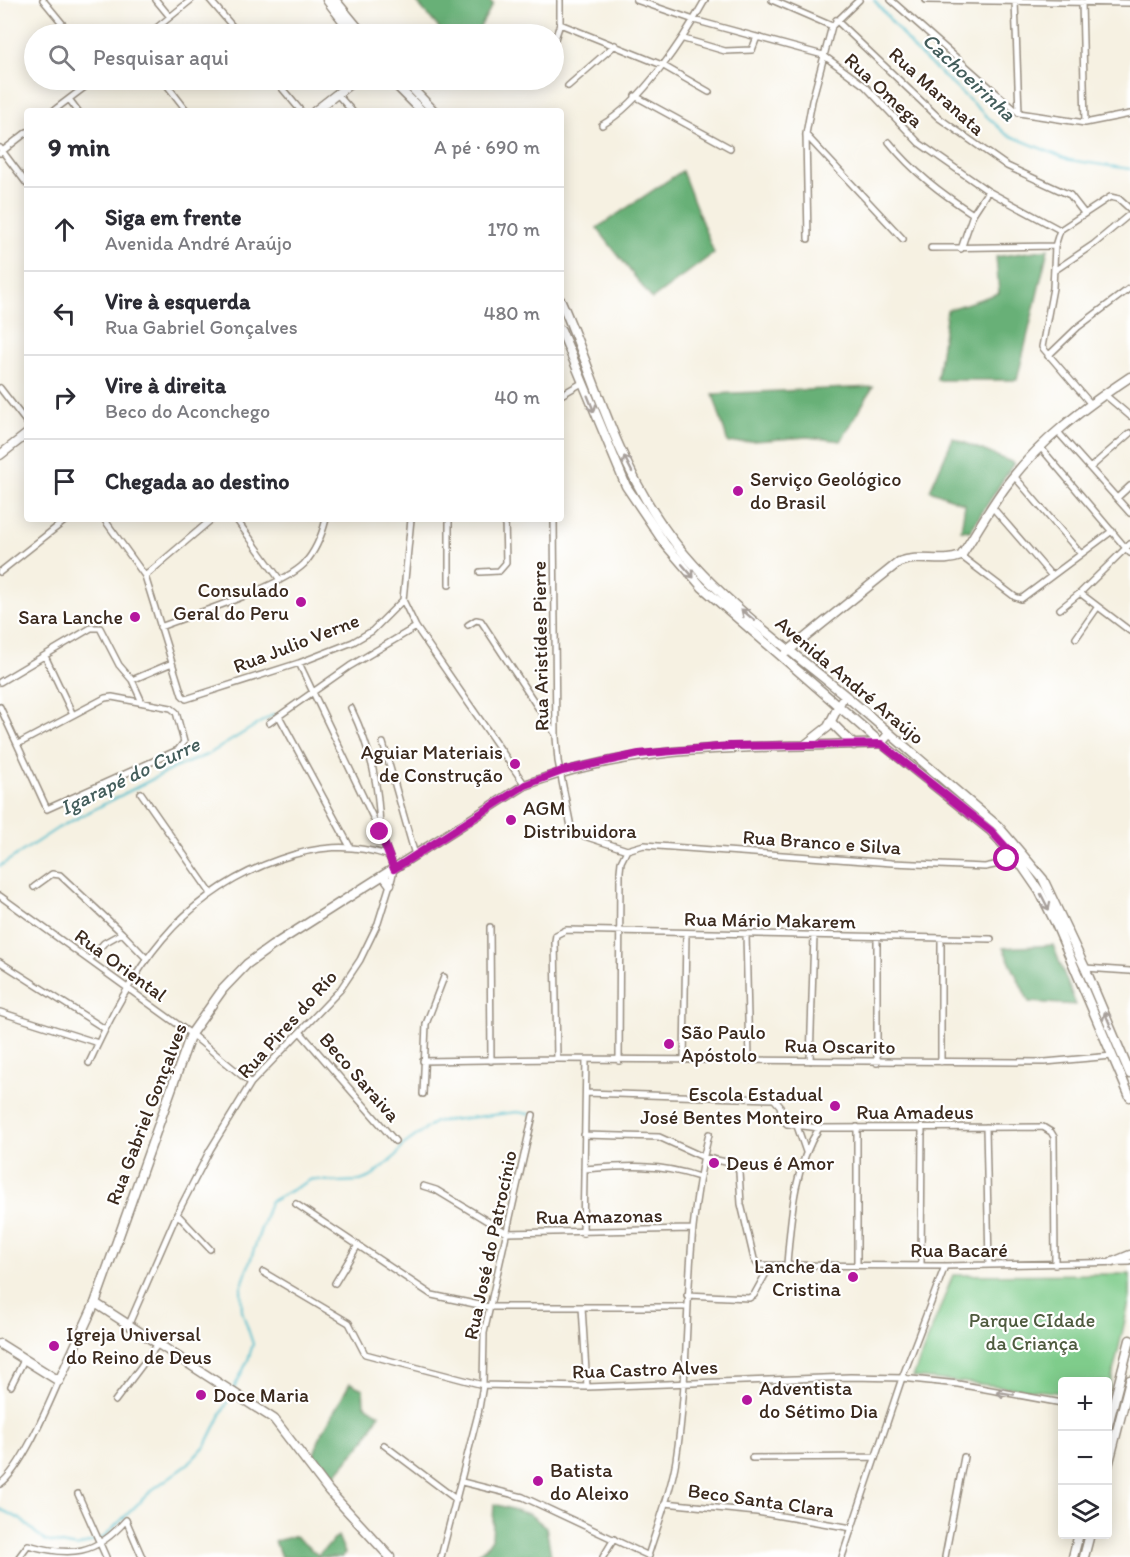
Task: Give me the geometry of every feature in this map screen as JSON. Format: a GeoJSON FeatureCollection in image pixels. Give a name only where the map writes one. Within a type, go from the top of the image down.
{"type":"FeatureCollection","features":[{"type":"Feature","properties":{"kind":"main road"},"geometry":{"type":"LineString","coordinates":[[327,0],[345,24]]}},
{"type":"Feature","properties":{"kind":"main road"},"geometry":{"type":"LineString","coordinates":[[335,0],[355,24]]}},
{"type":"Feature","properties":{"kind":"main road"},"geometry":{"type":"LineString","coordinates":[[319,108],[342,90]]}},
{"type":"Feature","properties":{"kind":"main road"},"geometry":{"type":"LineString","coordinates":[[401,90],[419,108]]}},
{"type":"Feature","properties":{"kind":"main road"},"geometry":{"type":"LineString","coordinates":[[414,90],[431,108]]}},
{"type":"Feature","properties":{"kind":"main road","name":"Avenida André Araújo"},"geometry":{"type":"LineString","coordinates":[[564,308],[614,436],[655,515],[667,533],[721,592],[839,705],[881,744],[991,831],[1012,854],[1040,892],[1055,922],[1130,1097]]}},
{"type":"Feature","properties":{"kind":"main road","name":"Avenida André Araújo"},"geometry":{"type":"LineString","coordinates":[[564,337],[626,486],[665,544],[702,587],[845,696],[998,826],[1030,862],[1043,879],[1085,968],[1130,1074]]}},
{"type":"Feature","properties":{"kind":"main road"},"geometry":{"type":"LineString","coordinates":[[786,653],[899,562],[922,557],[951,560],[962,556],[1014,476],[1056,431],[1130,377]]}},
{"type":"Feature","properties":{"kind":"main road"},"geometry":{"type":"LineString","coordinates":[[0,455],[24,436]]}},
{"type":"Feature","properties":{"kind":"main road"},"geometry":{"type":"LineString","coordinates":[[805,745],[831,722],[845,696]]}},
{"type":"Feature","properties":{"kind":"main road"},"geometry":{"type":"LineString","coordinates":[[831,722],[854,745]]}},
{"type":"Feature","properties":{"kind":"main road"},"geometry":{"type":"LineString","coordinates":[[881,744],[889,734]]}},
{"type":"Feature","properties":{"kind":"main road","name":"Rua Gabriel Gonçalves"},"geometry":{"type":"LineString","coordinates":[[59,1381],[95,1303],[191,1034],[223,988],[247,964],[525,785],[562,771],[597,762],[682,749],[881,744]]}},
{"type":"Feature","properties":{"kind":"main road"},"geometry":{"type":"LineString","coordinates":[[384,876],[390,884]]}},
{"type":"Feature","properties":{"kind":"main road"},"geometry":{"type":"LineString","coordinates":[[1113,1262],[1130,1255]]}},
{"type":"Feature","properties":{"kind":"main road"},"geometry":{"type":"LineString","coordinates":[[95,1303],[274,1419],[329,1491],[390,1557]]}},
{"type":"Feature","properties":{"kind":"main road"},"geometry":{"type":"LineString","coordinates":[[1112,1402],[1130,1340]]}},
{"type":"Feature","properties":{"kind":"main road"},"geometry":{"type":"LineString","coordinates":[[0,1344],[59,1381]]}},
{"type":"Feature","properties":{"kind":"main road"},"geometry":{"type":"LineString","coordinates":[[1112,1447],[1130,1380]]}},
{"type":"Feature","properties":{"kind":"main road"},"geometry":{"type":"LineString","coordinates":[[1074,1557],[1078,1539]]}},
{"type":"Feature","properties":{"kind":"main road"},"geometry":{"type":"LineString","coordinates":[[1084,1557],[1089,1539]]}},
{"type":"Feature","properties":{"kind":"street"},"geometry":{"type":"LineString","coordinates":[[43,0],[63,24]]}},
{"type":"Feature","properties":{"kind":"street"},"geometry":{"type":"LineString","coordinates":[[156,0],[170,17]]}},
{"type":"Feature","properties":{"kind":"street"},"geometry":{"type":"LineString","coordinates":[[161,24],[191,0]]}},
{"type":"Feature","properties":{"kind":"street"},"geometry":{"type":"LineString","coordinates":[[210,0],[230,24]]}},
{"type":"Feature","properties":{"kind":"street"},"geometry":{"type":"LineString","coordinates":[[560,0],[560,24]]}},
{"type":"Feature","properties":{"kind":"street","name":"Rua Omega"},"geometry":{"type":"LineString","coordinates":[[636,0],[694,20],[823,55],[865,86],[919,143],[988,190],[1060,230]]}},
{"type":"Feature","properties":{"kind":"street"},"geometry":{"type":"LineString","coordinates":[[602,125],[635,96],[684,39],[705,0]]}},
{"type":"Feature","properties":{"kind":"street","name":"Rua Maranata"},"geometry":{"type":"LineString","coordinates":[[772,0],[785,2],[834,23],[958,133],[1007,166],[1053,185],[1070,195],[1084,213]]}},
{"type":"Feature","properties":{"kind":"street"},"geometry":{"type":"LineString","coordinates":[[808,239],[806,134],[823,55],[834,23],[859,0]]}},
{"type":"Feature","properties":{"kind":"street"},"geometry":{"type":"LineString","coordinates":[[891,0],[1019,113],[1085,123],[1130,114]]}},
{"type":"Feature","properties":{"kind":"street"},"geometry":{"type":"LineString","coordinates":[[927,0],[1130,3]]}},
{"type":"Feature","properties":{"kind":"street"},"geometry":{"type":"LineString","coordinates":[[1015,2],[1019,113]]}},
{"type":"Feature","properties":{"kind":"street"},"geometry":{"type":"LineString","coordinates":[[1082,2],[1085,123]]}},
{"type":"Feature","properties":{"kind":"street"},"geometry":{"type":"LineString","coordinates":[[564,26],[662,65],[710,92]]}},
{"type":"Feature","properties":{"kind":"street"},"geometry":{"type":"LineString","coordinates":[[684,39],[725,51],[752,50],[757,37]]}},
{"type":"Feature","properties":{"kind":"street"},"geometry":{"type":"LineString","coordinates":[[568,86],[615,45]]}},
{"type":"Feature","properties":{"kind":"street"},"geometry":{"type":"LineString","coordinates":[[57,108],[81,90]]}},
{"type":"Feature","properties":{"kind":"street"},"geometry":{"type":"LineString","coordinates":[[171,90],[185,108]]}},
{"type":"Feature","properties":{"kind":"street"},"geometry":{"type":"LineString","coordinates":[[283,90],[298,108]]}},
{"type":"Feature","properties":{"kind":"street"},"geometry":{"type":"LineString","coordinates":[[337,94],[349,108]]}},
{"type":"Feature","properties":{"kind":"street"},"geometry":{"type":"LineString","coordinates":[[635,96],[730,148]]}},
{"type":"Feature","properties":{"kind":"street"},"geometry":{"type":"LineString","coordinates":[[69,99],[76,108]]}},
{"type":"Feature","properties":{"kind":"street"},"geometry":{"type":"LineString","coordinates":[[24,134],[1,151],[24,180]]}},
{"type":"Feature","properties":{"kind":"street"},"geometry":{"type":"LineString","coordinates":[[806,134],[903,239]]}},
{"type":"Feature","properties":{"kind":"street"},"geometry":{"type":"LineString","coordinates":[[889,142],[916,172],[943,195],[973,214]]}},
{"type":"Feature","properties":{"kind":"street"},"geometry":{"type":"LineString","coordinates":[[961,249],[973,214],[988,190]]}},
{"type":"Feature","properties":{"kind":"street"},"geometry":{"type":"LineString","coordinates":[[1090,404],[1043,350],[1041,340],[1054,271],[1054,246],[1060,230],[1101,202],[1114,197],[1130,209]]}},
{"type":"Feature","properties":{"kind":"street"},"geometry":{"type":"LineString","coordinates":[[1054,271],[1094,244],[1130,214]]}},
{"type":"Feature","properties":{"kind":"street"},"geometry":{"type":"LineString","coordinates":[[931,248],[1054,246]]}},
{"type":"Feature","properties":{"kind":"street"},"geometry":{"type":"LineString","coordinates":[[1048,356],[1078,327],[1130,288]]}},
{"type":"Feature","properties":{"kind":"street"},"geometry":{"type":"LineString","coordinates":[[564,393],[582,382]]}},
{"type":"Feature","properties":{"kind":"street"},"geometry":{"type":"LineString","coordinates":[[0,388],[24,419]]}},
{"type":"Feature","properties":{"kind":"street"},"geometry":{"type":"LineString","coordinates":[[1104,394],[1130,416]]}},
{"type":"Feature","properties":{"kind":"street"},"geometry":{"type":"LineString","coordinates":[[1056,431],[1130,513]]}},
{"type":"Feature","properties":{"kind":"street"},"geometry":{"type":"LineString","coordinates":[[1090,468],[1130,433]]}},
{"type":"Feature","properties":{"kind":"street"},"geometry":{"type":"LineString","coordinates":[[1041,448],[1129,549],[1060,609]]}},
{"type":"Feature","properties":{"kind":"street"},"geometry":{"type":"LineString","coordinates":[[1014,476],[1081,554]]}},
{"type":"Feature","properties":{"kind":"street"},"geometry":{"type":"LineString","coordinates":[[1117,498],[1130,486]]}},
{"type":"Feature","properties":{"kind":"street"},"geometry":{"type":"LineString","coordinates":[[993,508],[1051,575]]}},
{"type":"Feature","properties":{"kind":"street"},"geometry":{"type":"LineString","coordinates":[[0,572],[63,522]]}},
{"type":"Feature","properties":{"kind":"street"},"geometry":{"type":"LineString","coordinates":[[106,522],[145,576],[172,663],[132,680]]}},
{"type":"Feature","properties":{"kind":"street"},"geometry":{"type":"LineString","coordinates":[[145,576],[208,522]]}},
{"type":"Feature","properties":{"kind":"street"},"geometry":{"type":"LineString","coordinates":[[238,522],[280,580]]}},
{"type":"Feature","properties":{"kind":"street"},"geometry":{"type":"LineString","coordinates":[[160,627],[280,580],[303,565],[316,548],[325,522]]}},
{"type":"Feature","properties":{"kind":"street"},"geometry":{"type":"LineString","coordinates":[[411,522],[403,600],[416,627],[525,785]]}},
{"type":"Feature","properties":{"kind":"street"},"geometry":{"type":"LineString","coordinates":[[449,522],[449,585]]}},
{"type":"Feature","properties":{"kind":"street"},"geometry":{"type":"LineString","coordinates":[[480,572],[499,571],[506,563],[505,522]]}},
{"type":"Feature","properties":{"kind":"street","name":"Rua Aristídes Pierre"},"geometry":{"type":"LineString","coordinates":[[554,522],[556,737],[572,832],[627,850]]}},
{"type":"Feature","properties":{"kind":"street"},"geometry":{"type":"LineString","coordinates":[[962,556],[1015,597],[1021,599],[1112,531]]}},
{"type":"Feature","properties":{"kind":"street"},"geometry":{"type":"LineString","coordinates":[[1080,593],[1130,631]]}},
{"type":"Feature","properties":{"kind":"street","name":"Rua Julio Verne"},"geometry":{"type":"LineString","coordinates":[[172,663],[182,695],[190,698],[299,663],[362,636],[387,618],[403,600]]}},
{"type":"Feature","properties":{"kind":"street"},"geometry":{"type":"LineString","coordinates":[[1076,638],[1097,608]]}},
{"type":"Feature","properties":{"kind":"street"},"geometry":{"type":"LineString","coordinates":[[468,625],[476,620],[481,621],[556,737]]}},
{"type":"Feature","properties":{"kind":"street"},"geometry":{"type":"LineString","coordinates":[[269,723],[350,666],[416,627]]}},
{"type":"Feature","properties":{"kind":"street"},"geometry":{"type":"LineString","coordinates":[[0,682],[91,628],[100,628],[104,632],[118,665],[132,680],[142,702]]}},
{"type":"Feature","properties":{"kind":"street"},"geometry":{"type":"LineString","coordinates":[[45,656],[73,715]]}},
{"type":"Feature","properties":{"kind":"street"},"geometry":{"type":"LineString","coordinates":[[299,663],[380,832],[394,869]]}},
{"type":"Feature","properties":{"kind":"street"},"geometry":{"type":"LineString","coordinates":[[0,707],[45,806],[51,809],[178,750],[184,742],[176,712],[165,705],[105,699],[18,744]]}},
{"type":"Feature","properties":{"kind":"street"},"geometry":{"type":"LineString","coordinates":[[351,708],[372,757],[380,805],[380,832]]}},
{"type":"Feature","properties":{"kind":"street"},"geometry":{"type":"LineString","coordinates":[[279,716],[349,845]]}},
{"type":"Feature","properties":{"kind":"street"},"geometry":{"type":"LineString","coordinates":[[383,743],[415,855]]}},
{"type":"Feature","properties":{"kind":"street"},"geometry":{"type":"LineString","coordinates":[[141,793],[210,892]]}},
{"type":"Feature","properties":{"kind":"street","name":"Rua Branco e Silva"},"geometry":{"type":"LineString","coordinates":[[627,850],[644,844],[892,863],[985,867],[999,864],[1012,854]]}},
{"type":"Feature","properties":{"kind":"street"},"geometry":{"type":"LineString","coordinates":[[89,1063],[105,1029],[147,959],[176,922],[210,892],[289,855],[349,845],[387,855]]}},
{"type":"Feature","properties":{"kind":"street"},"geometry":{"type":"LineString","coordinates":[[619,1061],[620,871],[627,850]]}},
{"type":"Feature","properties":{"kind":"street","name":"Rua Pires do Río"},"geometry":{"type":"LineString","coordinates":[[129,1324],[177,1214],[210,1150],[251,1083],[340,990],[360,960],[378,923],[394,869]]}},
{"type":"Feature","properties":{"kind":"street"},"geometry":{"type":"LineString","coordinates":[[34,886],[52,874],[60,875],[147,959]]}},
{"type":"Feature","properties":{"kind":"street","name":"Rua Oriental"},"geometry":{"type":"LineString","coordinates":[[0,896],[127,990],[191,1034],[251,1083]]}},
{"type":"Feature","properties":{"kind":"street"},"geometry":{"type":"LineString","coordinates":[[490,927],[491,1061]]}},
{"type":"Feature","properties":{"kind":"street","name":"Rua Mário Makarem"},"geometry":{"type":"LineString","coordinates":[[557,1059],[555,941],[556,935],[566,930],[991,939]]}},
{"type":"Feature","properties":{"kind":"street"},"geometry":{"type":"LineString","coordinates":[[89,960],[104,943],[122,933]]}},
{"type":"Feature","properties":{"kind":"street"},"geometry":{"type":"LineString","coordinates":[[684,1060],[686,934]]}},
{"type":"Feature","properties":{"kind":"street"},"geometry":{"type":"LineString","coordinates":[[746,934],[749,1060]]}},
{"type":"Feature","properties":{"kind":"street"},"geometry":{"type":"LineString","coordinates":[[810,1060],[814,935]]}},
{"type":"Feature","properties":{"kind":"street"},"geometry":{"type":"LineString","coordinates":[[877,936],[877,1063]]}},
{"type":"Feature","properties":{"kind":"street"},"geometry":{"type":"LineString","coordinates":[[941,938],[941,1062]]}},
{"type":"Feature","properties":{"kind":"street"},"geometry":{"type":"LineString","coordinates":[[0,962],[105,1029]]}},
{"type":"Feature","properties":{"kind":"street"},"geometry":{"type":"LineString","coordinates":[[1085,968],[1130,971]]}},
{"type":"Feature","properties":{"kind":"street"},"geometry":{"type":"LineString","coordinates":[[423,1094],[426,1024],[444,977]]}},
{"type":"Feature","properties":{"kind":"street"},"geometry":{"type":"LineString","coordinates":[[0,1012],[98,1043]]}},
{"type":"Feature","properties":{"kind":"street","name":"Beco Saraiva"},"geometry":{"type":"LineString","coordinates":[[301,1033],[395,1141]]}},
{"type":"Feature","properties":{"kind":"street","name":"Rua Oscarito"},"geometry":{"type":"LineString","coordinates":[[423,1061],[557,1059],[810,1060],[877,1063],[1045,1062],[1112,1056]]}},
{"type":"Feature","properties":{"kind":"street"},"geometry":{"type":"LineString","coordinates":[[583,1233],[586,1060]]}},
{"type":"Feature","properties":{"kind":"street","name":"Rua Amadeus"},"geometry":{"type":"LineString","coordinates":[[586,1093],[774,1099],[780,1106],[783,1120],[787,1124],[819,1128],[1043,1126],[1054,1137],[1054,1265]]}},
{"type":"Feature","properties":{"kind":"street","name":"Rua José do Patrocínio"},"geometry":{"type":"LineString","coordinates":[[441,1557],[462,1482],[483,1385],[484,1333],[532,1115]]}},
{"type":"Feature","properties":{"kind":"street"},"geometry":{"type":"LineString","coordinates":[[797,1126],[806,1152]]}},
{"type":"Feature","properties":{"kind":"street"},"geometry":{"type":"LineString","coordinates":[[921,1265],[922,1126]]}},
{"type":"Feature","properties":{"kind":"street"},"geometry":{"type":"LineString","coordinates":[[857,1127],[857,1264]]}},
{"type":"Feature","properties":{"kind":"street"},"geometry":{"type":"LineString","coordinates":[[986,1127],[989,1264]]}},
{"type":"Feature","properties":{"kind":"street"},"geometry":{"type":"LineString","coordinates":[[787,1264],[796,1184],[806,1152],[819,1128]]}},
{"type":"Feature","properties":{"kind":"street"},"geometry":{"type":"LineString","coordinates":[[462,1482],[523,1497],[650,1556],[676,1462],[685,1383],[691,1228],[709,1134]]}},
{"type":"Feature","properties":{"kind":"street"},"geometry":{"type":"LineString","coordinates":[[584,1135],[659,1137],[703,1157],[735,1164],[738,1168],[741,1204],[754,1259],[759,1265],[770,1266],[754,1295],[749,1298],[687,1295]]}},
{"type":"Feature","properties":{"kind":"street"},"geometry":{"type":"LineString","coordinates":[[584,1169],[651,1165],[676,1169],[699,1178]]}},
{"type":"Feature","properties":{"kind":"street"},"geometry":{"type":"LineString","coordinates":[[423,1186],[436,1190],[507,1233]]}},
{"type":"Feature","properties":{"kind":"street"},"geometry":{"type":"LineString","coordinates":[[296,1204],[432,1295],[489,1307],[687,1307]]}},
{"type":"Feature","properties":{"kind":"street"},"geometry":{"type":"LineString","coordinates":[[177,1214],[210,1249]]}},
{"type":"Feature","properties":{"kind":"street","name":"Rua Amazonas"},"geometry":{"type":"LineString","coordinates":[[507,1233],[583,1233],[691,1228]]}},
{"type":"Feature","properties":{"kind":"street"},"geometry":{"type":"LineString","coordinates":[[335,1282],[358,1245]]}},
{"type":"Feature","properties":{"kind":"street","name":"Rua Bacaré"},"geometry":{"type":"LineString","coordinates":[[770,1266],[787,1264],[1054,1265],[1130,1262]]}},
{"type":"Feature","properties":{"kind":"street"},"geometry":{"type":"LineString","coordinates":[[842,1557],[874,1457],[945,1266]]}},
{"type":"Feature","properties":{"kind":"street","name":"Rua Castro Alves"},"geometry":{"type":"LineString","coordinates":[[263,1272],[349,1323],[365,1354],[483,1385],[587,1387],[850,1377],[902,1378],[958,1384],[1058,1402]]}},
{"type":"Feature","properties":{"kind":"street"},"geometry":{"type":"LineString","coordinates":[[582,1307],[587,1387]]}},
{"type":"Feature","properties":{"kind":"street"},"geometry":{"type":"LineString","coordinates":[[116,1401],[158,1344]]}},
{"type":"Feature","properties":{"kind":"street"},"geometry":{"type":"LineString","coordinates":[[11,1386],[24,1360]]}},
{"type":"Feature","properties":{"kind":"street","name":"Rua Gabriel Gonçalves"},"geometry":{"type":"LineString","coordinates":[[0,1484],[11,1473],[43,1417],[59,1381]]}},
{"type":"Feature","properties":{"kind":"street"},"geometry":{"type":"LineString","coordinates":[[384,1445],[457,1500]]}},
{"type":"Feature","properties":{"kind":"street"},"geometry":{"type":"LineString","coordinates":[[752,1458],[874,1457]]}},
{"type":"Feature","properties":{"kind":"street"},"geometry":{"type":"LineString","coordinates":[[945,1557],[964,1457]]}},
{"type":"Feature","properties":{"kind":"street"},"geometry":{"type":"LineString","coordinates":[[78,1494],[106,1557]]}},
{"type":"Feature","properties":{"kind":"street","name":"Beco Santa Clara"},"geometry":{"type":"LineString","coordinates":[[665,1503],[757,1512],[852,1528]]}},
{"type":"Feature","properties":{"kind":"street"},"geometry":{"type":"LineString","coordinates":[[19,1557],[28,1545],[41,1550],[77,1556],[100,1545],[126,1520],[142,1557]]}},
{"type":"Feature","properties":{"kind":"street"},"geometry":{"type":"LineString","coordinates":[[603,1557],[614,1539]]}},
{"type":"Feature","properties":{"kind":"green space"},"geometry":{"type":"Polygon","coordinates":[[[415,0],[489,0],[493,4],[482,24],[435,24],[415,0]]]}},
{"type":"Feature","properties":{"kind":"green space"},"geometry":{"type":"Polygon","coordinates":[[[682,171],[714,253],[652,299],[597,228],[682,171]]]}},
{"type":"Feature","properties":{"kind":"green space"},"geometry":{"type":"Polygon","coordinates":[[[1048,249],[1017,380],[937,380],[947,310],[999,293],[996,257],[1048,249]]]}},
{"type":"Feature","properties":{"kind":"green space"},"geometry":{"type":"Polygon","coordinates":[[[873,387],[841,441],[807,437],[728,443],[713,394],[873,387]]]}},
{"type":"Feature","properties":{"kind":"green space"},"geometry":{"type":"Polygon","coordinates":[[[953,438],[1014,463],[970,531],[961,530],[965,504],[930,490],[953,438]]]}},
{"type":"Feature","properties":{"kind":"green space"},"geometry":{"type":"Polygon","coordinates":[[[1053,945],[1076,1005],[1029,1002],[1003,948],[1053,945]]]}},
{"type":"Feature","properties":{"kind":"green space","name":"Parque CIdade da Criança"},"geometry":{"type":"Polygon","coordinates":[[[1130,1274],[1130,1298],[1112,1378],[1058,1377],[1058,1393],[913,1377],[953,1275],[1130,1274]]]}},
{"type":"Feature","properties":{"kind":"green space"},"geometry":{"type":"Polygon","coordinates":[[[350,1383],[363,1389],[364,1404],[379,1414],[365,1440],[333,1478],[313,1457],[320,1437],[350,1383]]]}},
{"type":"Feature","properties":{"kind":"green space"},"geometry":{"type":"Polygon","coordinates":[[[494,1504],[529,1514],[546,1527],[551,1555],[472,1557],[485,1549],[492,1539],[494,1504]]]}},
{"type":"Feature","properties":{"kind":"green space"},"geometry":{"type":"Polygon","coordinates":[[[295,1536],[318,1555],[338,1536],[345,1553],[342,1557],[281,1557],[275,1541],[295,1536]]]}},
{"type":"Feature","properties":{"kind":"waterway","name":"Cachoeirinha"},"geometry":{"type":"LineString","coordinates":[[874,0],[914,49],[1006,134],[1069,160],[1130,169]]}},
{"type":"Feature","properties":{"kind":"waterway","name":"Igarapé do Curre"},"geometry":{"type":"LineString","coordinates":[[0,866],[58,828],[174,768],[209,754],[274,714]]}},
{"type":"Feature","properties":{"kind":"waterway"},"geometry":{"type":"LineString","coordinates":[[0,1509],[20,1519],[45,1541],[77,1547],[104,1537],[152,1490],[189,1463],[206,1445],[248,1360],[253,1344],[242,1311],[241,1288],[270,1202],[312,1179],[337,1182],[360,1181],[371,1177],[397,1155],[402,1146],[435,1122],[517,1112],[530,1114]]}},
{"type":"Feature","properties":{"kind":"place","name":"Serviço Geológico do Brasil"},"geometry":{"type":"Point","coordinates":[738,491]}},
{"type":"Feature","properties":{"kind":"place","name":"Consulado Geral do Peru"},"geometry":{"type":"Point","coordinates":[301,602]}},
{"type":"Feature","properties":{"kind":"place","name":"Sara Lanche"},"geometry":{"type":"Point","coordinates":[135,617]}},
{"type":"Feature","properties":{"kind":"place","name":"Aguiar Materiais de Construção"},"geometry":{"type":"Point","coordinates":[515,764]}},
{"type":"Feature","properties":{"kind":"place","name":"AGM Distribuidora"},"geometry":{"type":"Point","coordinates":[511,820]}},
{"type":"Feature","properties":{"kind":"place","name":"São Paulo Apóstolo"},"geometry":{"type":"Point","coordinates":[669,1044]}},
{"type":"Feature","properties":{"kind":"place","name":"Escola Estadual José Bentes Monteiro"},"geometry":{"type":"Point","coordinates":[835,1106]}},
{"type":"Feature","properties":{"kind":"place","name":"Deus é Amor"},"geometry":{"type":"Point","coordinates":[714,1163]}},
{"type":"Feature","properties":{"kind":"place","name":"Lanche da Cristina"},"geometry":{"type":"Point","coordinates":[853,1277]}},
{"type":"Feature","properties":{"kind":"place","name":"Igreja Universal do Reino de Deus"},"geometry":{"type":"Point","coordinates":[54,1346]}},
{"type":"Feature","properties":{"kind":"place","name":"Doce Maria"},"geometry":{"type":"Point","coordinates":[201,1395]}},
{"type":"Feature","properties":{"kind":"place","name":"Adventista do Sétimo Dia"},"geometry":{"type":"Point","coordinates":[747,1400]}},
{"type":"Feature","properties":{"kind":"place","name":"Batista do Aleixo"},"geometry":{"type":"Point","coordinates":[538,1481]}},
{"type":"Feature","properties":{"kind":"route"},"geometry":{"type":"LineString","coordinates":[[380,832],[394,869],[525,785],[562,771],[597,762],[682,749],[881,744],[991,831],[1012,854],[1007,859]]}}]}
